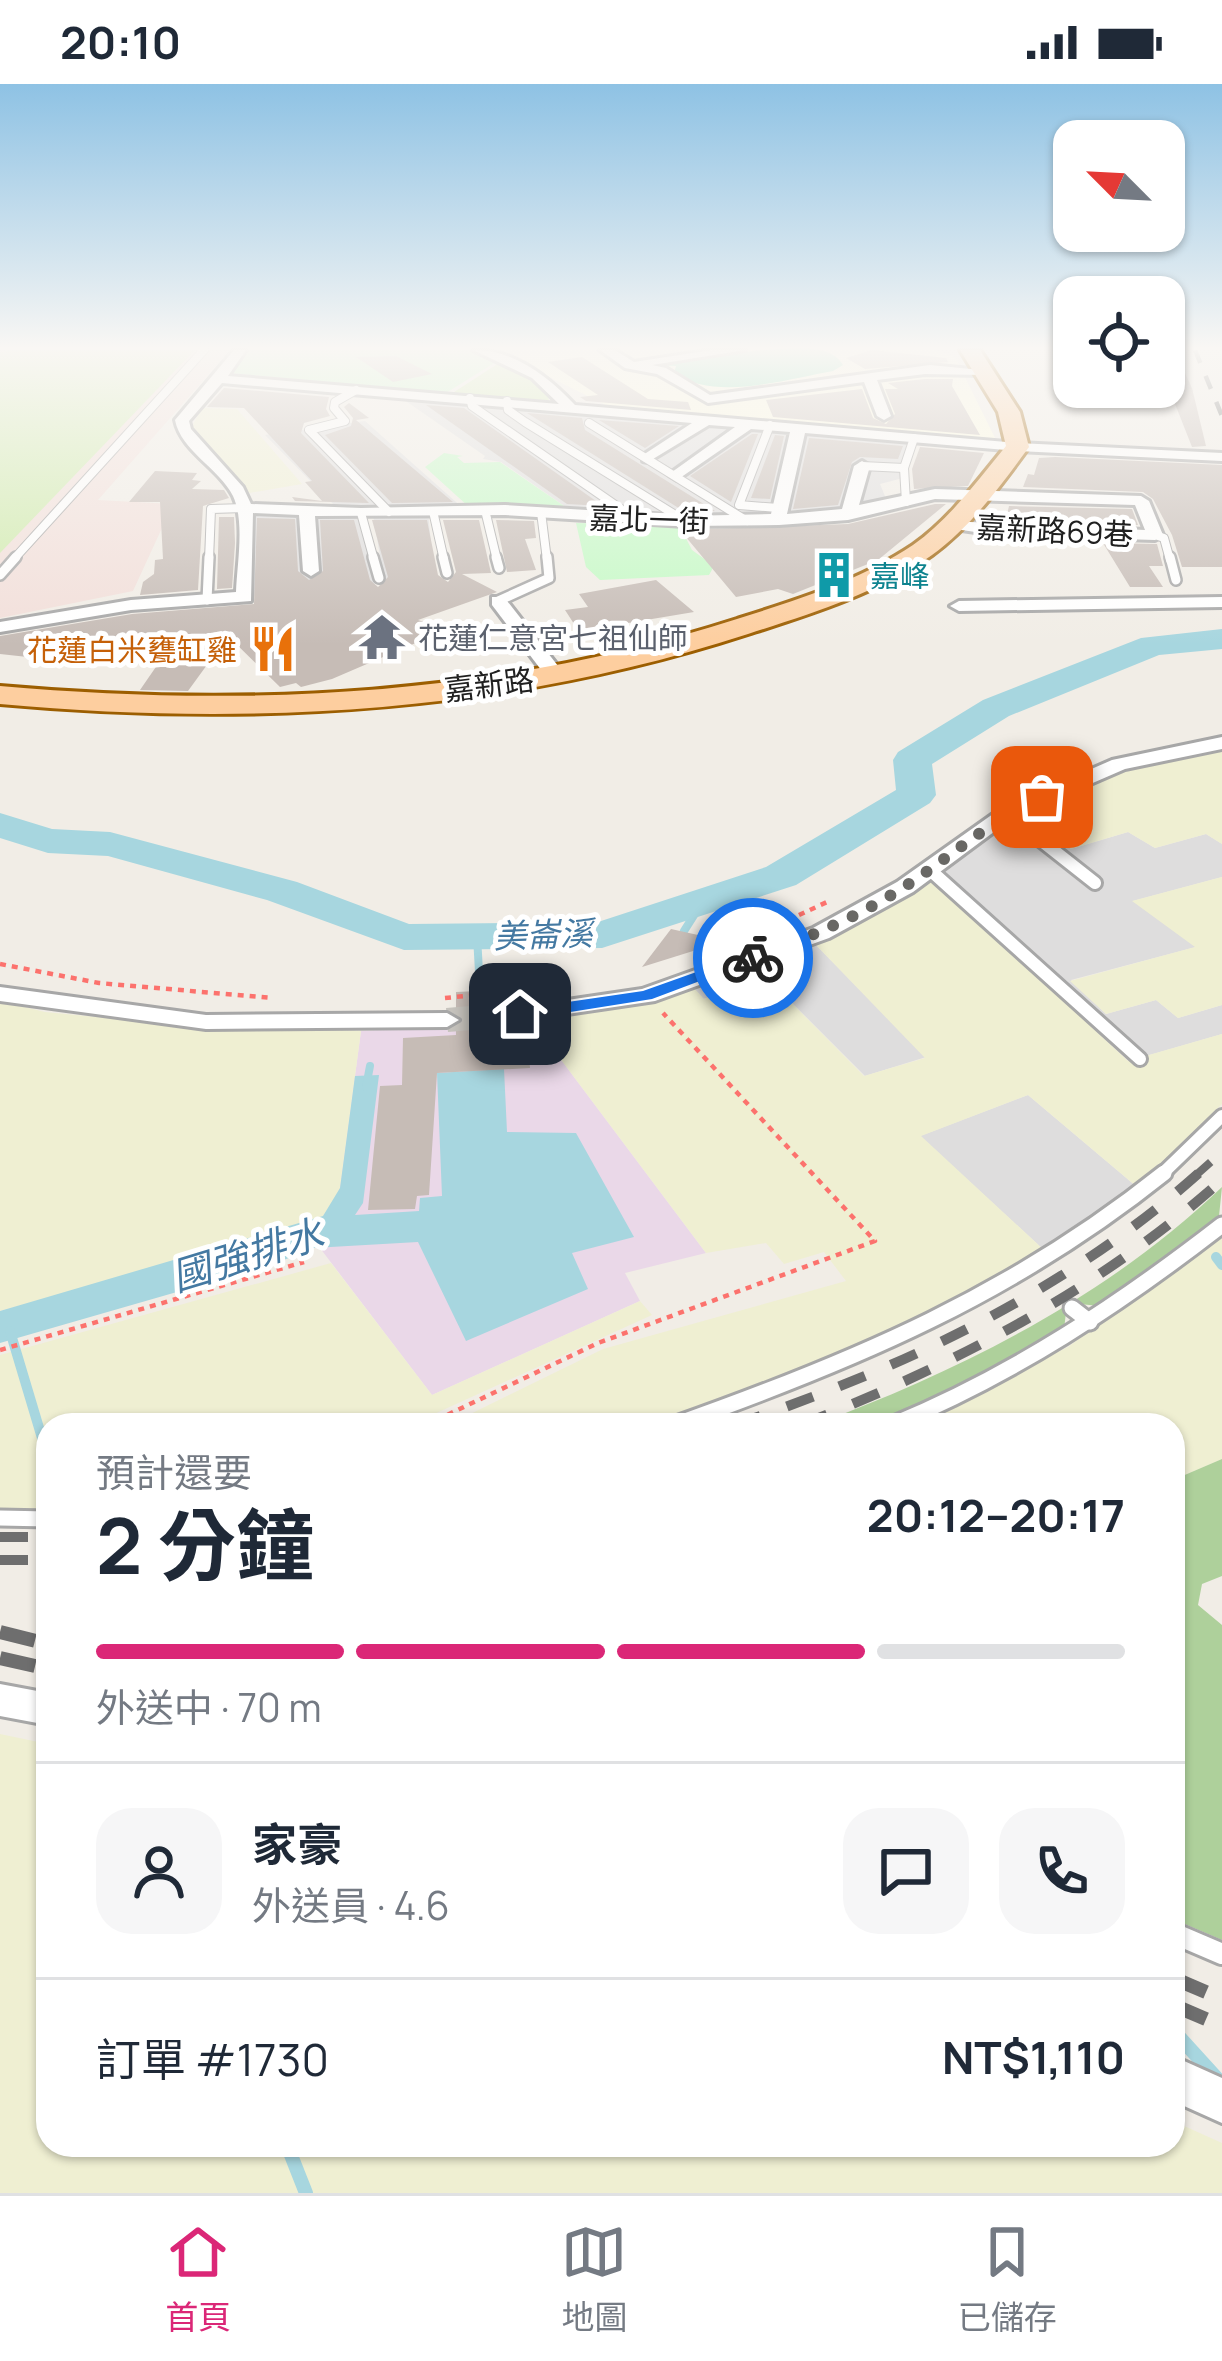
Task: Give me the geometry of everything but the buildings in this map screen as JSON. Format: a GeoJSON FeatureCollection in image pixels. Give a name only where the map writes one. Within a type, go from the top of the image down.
{"type":"FeatureCollection","features":[{"type":"Feature","properties":{"kind":"main road","name":"嘉新路"},"geometry":{"type":"LineString","coordinates":[[0,695],[92,704],[224,706],[388,695],[555,675],[700,644],[812,604],[918,553],[955,524],[1017,448]]}},
{"type":"Feature","properties":{"kind":"street"},"geometry":{"type":"LineString","coordinates":[[0,627],[131,604],[244,597],[245,508],[238,490],[201,448]]}},
{"type":"Feature","properties":{"kind":"street"},"geometry":{"type":"LineString","coordinates":[[648,458],[659,448]]}},
{"type":"Feature","properties":{"kind":"street"},"geometry":{"type":"LineString","coordinates":[[677,475],[715,448]]}},
{"type":"Feature","properties":{"kind":"street"},"geometry":{"type":"LineString","coordinates":[[779,520],[778,503],[793,448]]}},
{"type":"Feature","properties":{"kind":"street"},"geometry":{"type":"LineString","coordinates":[[1047,448],[1222,457]]}},
{"type":"Feature","properties":{"kind":"street"},"geometry":{"type":"LineString","coordinates":[[848,514],[862,466]]}},
{"type":"Feature","properties":{"kind":"street","name":"嘉北一街"},"geometry":{"type":"LineString","coordinates":[[245,508],[361,513],[485,510],[746,521],[848,514],[935,494],[978,495],[1141,501],[1155,535]]}},
{"type":"Feature","properties":{"kind":"street"},"geometry":{"type":"LineString","coordinates":[[307,508],[311,571]]}},
{"type":"Feature","properties":{"kind":"street","name":"嘉新路69巷"},"geometry":{"type":"LineString","coordinates":[[955,524],[1155,535]]}},
{"type":"Feature","properties":{"kind":"street"},"geometry":{"type":"LineString","coordinates":[[498,601],[555,675]]}},
{"type":"Feature","properties":{"kind":"street"},"geometry":{"type":"LineString","coordinates":[[959,606],[1222,602]]}},
{"type":"Feature","properties":{"kind":"street"},"geometry":{"type":"LineString","coordinates":[[521,1002],[646,996],[821,933],[929,869],[1006,813],[1119,764],[1222,743]]}},
{"type":"Feature","properties":{"kind":"street"},"geometry":{"type":"LineString","coordinates":[[0,994],[206,1022],[442,1009]]}},
{"type":"Feature","properties":{"kind":"street"},"geometry":{"type":"LineString","coordinates":[[0,1700],[36,1707]]}},
{"type":"Feature","properties":{"kind":"street"},"geometry":{"type":"LineString","coordinates":[[1185,2084],[1220,2100]]}},
{"type":"Feature","properties":{"kind":"lane"},"geometry":{"type":"LineString","coordinates":[[0,575],[115,448]]}},
{"type":"Feature","properties":{"kind":"lane"},"geometry":{"type":"LineString","coordinates":[[327,448],[389,512]]}},
{"type":"Feature","properties":{"kind":"lane"},"geometry":{"type":"LineString","coordinates":[[533,448],[634,518]]}},
{"type":"Feature","properties":{"kind":"lane"},"geometry":{"type":"LineString","coordinates":[[568,448],[685,521]]}},
{"type":"Feature","properties":{"kind":"lane"},"geometry":{"type":"LineString","coordinates":[[632,448],[746,521]]}},
{"type":"Feature","properties":{"kind":"lane"},"geometry":{"type":"LineString","coordinates":[[761,448],[739,505],[778,508],[779,520]]}},
{"type":"Feature","properties":{"kind":"lane"},"geometry":{"type":"LineString","coordinates":[[906,502],[904,469],[911,448]]}},
{"type":"Feature","properties":{"kind":"lane"},"geometry":{"type":"LineString","coordinates":[[862,466],[904,469]]}},
{"type":"Feature","properties":{"kind":"lane"},"geometry":{"type":"LineString","coordinates":[[207,600],[211,509],[245,508]]}},
{"type":"Feature","properties":{"kind":"lane"},"geometry":{"type":"LineString","coordinates":[[485,510],[499,568]]}},
{"type":"Feature","properties":{"kind":"lane"},"geometry":{"type":"LineString","coordinates":[[433,511],[447,573]]}},
{"type":"Feature","properties":{"kind":"lane"},"geometry":{"type":"LineString","coordinates":[[498,601],[549,578],[541,512]]}},
{"type":"Feature","properties":{"kind":"lane"},"geometry":{"type":"LineString","coordinates":[[361,513],[379,578]]}},
{"type":"Feature","properties":{"kind":"lane"},"geometry":{"type":"LineString","coordinates":[[1155,535],[1164,538],[1176,580]]}},
{"type":"Feature","properties":{"kind":"lane"},"geometry":{"type":"LineString","coordinates":[[1006,813],[1095,883]]}},
{"type":"Feature","properties":{"kind":"lane"},"geometry":{"type":"LineString","coordinates":[[929,869],[1141,1059]]}},
{"type":"Feature","properties":{"kind":"lane"},"geometry":{"type":"LineString","coordinates":[[710,1413],[820,1376],[1033,1277],[1170,1172],[1222,1116]]}},
{"type":"Feature","properties":{"kind":"lane"},"geometry":{"type":"LineString","coordinates":[[923,1413],[1116,1308],[1222,1225]]}},
{"type":"Feature","properties":{"kind":"lane"},"geometry":{"type":"LineString","coordinates":[[1072,1309],[1090,1322]]}},
{"type":"Feature","properties":{"kind":"lane"},"geometry":{"type":"LineString","coordinates":[[0,1518],[36,1519]]}},
{"type":"Feature","properties":{"kind":"lane"},"geometry":{"type":"LineString","coordinates":[[1185,1938],[1222,1954]]}},
{"type":"Feature","properties":{"kind":"path"},"geometry":{"type":"LineString","coordinates":[[798,916],[835,898]]}},
{"type":"Feature","properties":{"kind":"path"},"geometry":{"type":"LineString","coordinates":[[0,964],[100,983],[272,998]]}},
{"type":"Feature","properties":{"kind":"path"},"geometry":{"type":"LineString","coordinates":[[451,1413],[598,1343],[875,1241],[646,996]]}},
{"type":"Feature","properties":{"kind":"path"},"geometry":{"type":"LineString","coordinates":[[442,1009],[521,1002]]}},
{"type":"Feature","properties":{"kind":"path"},"geometry":{"type":"LineString","coordinates":[[0,1350],[304,1262]]}},
{"type":"Feature","properties":{"kind":"shaded area"},"geometry":{"type":"Polygon","coordinates":[[[0,448],[143,448],[98,500],[173,504],[133,591],[0,618],[0,448]]]}},
{"type":"Feature","properties":{"kind":"shaded area"},"geometry":{"type":"Polygon","coordinates":[[[278,448],[396,448],[465,510],[428,512],[434,575],[384,579],[373,515],[367,515],[375,584],[248,596],[248,510],[340,511],[278,448]]]}},
{"type":"Feature","properties":{"kind":"shaded area"},"geometry":{"type":"Polygon","coordinates":[[[474,448],[910,448],[903,478],[880,484],[889,506],[814,517],[709,519],[570,510],[501,462],[483,459],[474,448]]]}},
{"type":"Feature","properties":{"kind":"shaded area"},"geometry":{"type":"Polygon","coordinates":[[[1028,812],[1071,849],[1128,832],[1155,848],[1206,834],[1222,844],[1222,877],[1133,901],[1196,947],[1071,980],[1106,1014],[1156,1000],[1178,1018],[1222,1005],[1222,1034],[1129,1061],[931,878],[1028,812]]]}},
{"type":"Feature","properties":{"kind":"shaded area"},"geometry":{"type":"Polygon","coordinates":[[[814,943],[926,1057],[865,1076],[768,979],[703,999],[693,987],[814,943]]]}},
{"type":"Feature","properties":{"kind":"shaded area"},"geometry":{"type":"Polygon","coordinates":[[[532,1021],[706,1253],[625,1273],[640,1301],[432,1395],[320,1248],[323,1216],[340,1188],[361,1031],[532,1021]]]}},
{"type":"Feature","properties":{"kind":"shaded area"},"geometry":{"type":"Polygon","coordinates":[[[1028,1095],[1137,1187],[1045,1251],[920,1136],[1028,1095]]]}},
{"type":"Feature","properties":{"kind":"green space"},"geometry":{"type":"Polygon","coordinates":[[[0,448],[100,448],[0,553],[0,448]]]}},
{"type":"Feature","properties":{"kind":"green space"},"geometry":{"type":"Polygon","coordinates":[[[209,448],[271,448],[302,484],[249,493],[209,448]]]}},
{"type":"Feature","properties":{"kind":"green space"},"geometry":{"type":"Polygon","coordinates":[[[444,453],[463,456],[457,457],[464,463],[500,462],[567,508],[469,507],[425,467],[444,453]]]}},
{"type":"Feature","properties":{"kind":"green space"},"geometry":{"type":"Polygon","coordinates":[[[576,523],[679,525],[692,550],[714,566],[709,575],[600,580],[586,567],[576,523]]]}},
{"type":"Feature","properties":{"kind":"green space"},"geometry":{"type":"Polygon","coordinates":[[[1222,749],[1222,844],[1206,834],[1155,848],[1128,832],[1071,849],[1028,812],[1116,771],[1174,755],[1222,749]]]}},
{"type":"Feature","properties":{"kind":"green space"},"geometry":{"type":"Polygon","coordinates":[[[1222,877],[1222,1005],[1178,1018],[1156,1000],[1106,1014],[1070,981],[1195,947],[1132,901],[1222,877]]]}},
{"type":"Feature","properties":{"kind":"green space"},"geometry":{"type":"Polygon","coordinates":[[[931,878],[1128,1061],[1222,1034],[1222,1104],[1137,1187],[1028,1095],[921,1136],[1045,1251],[971,1298],[812,1372],[691,1413],[472,1413],[603,1349],[846,1281],[824,1252],[784,1264],[766,1243],[706,1253],[532,1021],[643,1003],[693,987],[704,999],[768,979],[864,1076],[925,1058],[814,943],[931,878]]]}},
{"type":"Feature","properties":{"kind":"green space"},"geometry":{"type":"Polygon","coordinates":[[[0,1001],[45,1012],[138,1021],[361,1031],[340,1188],[332,1205],[323,1216],[234,1246],[0,1311],[0,1001]]]}},
{"type":"Feature","properties":{"kind":"green space"},"geometry":{"type":"Polygon","coordinates":[[[1222,1187],[1219,1216],[1100,1306],[1079,1304],[1066,1312],[1064,1330],[918,1405],[896,1413],[844,1413],[924,1380],[1030,1327],[1178,1227],[1222,1187]]]}},
{"type":"Feature","properties":{"kind":"green space"},"geometry":{"type":"Polygon","coordinates":[[[1222,1232],[1222,1459],[1185,1475],[1185,1413],[933,1413],[1068,1347],[1222,1232]]]}},
{"type":"Feature","properties":{"kind":"green space"},"geometry":{"type":"Polygon","coordinates":[[[331,1263],[432,1395],[640,1301],[652,1315],[436,1413],[36,1413],[36,1512],[0,1511],[0,1355],[331,1263]]]}},
{"type":"Feature","properties":{"kind":"green space"},"geometry":{"type":"Polygon","coordinates":[[[1222,1459],[1222,1576],[1202,1584],[1198,1605],[1222,1625],[1222,1940],[1185,1924],[1185,1475],[1222,1459]]]}},
{"type":"Feature","properties":{"kind":"green space"},"geometry":{"type":"Polygon","coordinates":[[[0,1734],[36,1742],[36,2157],[1185,2157],[1185,2126],[1222,2143],[1222,2193],[0,2193],[0,1734]]]}},
{"type":"Feature","properties":{"kind":"water"},"geometry":{"type":"Polygon","coordinates":[[[504,1069],[507,1132],[576,1133],[634,1237],[572,1253],[588,1289],[466,1341],[418,1242],[313,1248],[274,1264],[0,1343],[0,1311],[323,1216],[340,1188],[355,1076],[379,1075],[363,1203],[355,1215],[419,1211],[420,1198],[442,1196],[437,1073],[504,1069]]]}},
{"type":"Feature","properties":{"kind":"waterway","name":"美崙溪"},"geometry":{"type":"LineString","coordinates":[[0,825],[48,841],[110,844],[282,891],[404,937],[602,935],[781,876],[916,795],[912,760],[996,708],[1153,645],[1222,639]]}},
{"type":"Feature","properties":{"kind":"waterway"},"geometry":{"type":"LineString","coordinates":[[684,931],[703,901]]}},
{"type":"Feature","properties":{"kind":"waterway"},"geometry":{"type":"LineString","coordinates":[[477,936],[480,990]]}},
{"type":"Feature","properties":{"kind":"waterway","name":"國強排水"},"geometry":{"type":"LineString","coordinates":[[366,1087],[370,1066]]}},
{"type":"Feature","properties":{"kind":"waterway"},"geometry":{"type":"LineString","coordinates":[[1216,1257],[1222,1265]]}},
{"type":"Feature","properties":{"kind":"waterway"},"geometry":{"type":"LineString","coordinates":[[10,1331],[36,1418]]}},
{"type":"Feature","properties":{"kind":"waterway"},"geometry":{"type":"LineString","coordinates":[[1185,2043],[1222,2084]]}},
{"type":"Feature","properties":{"kind":"waterway"},"geometry":{"type":"LineString","coordinates":[[292,2157],[306,2193]]}},
{"type":"Feature","properties":{"kind":"tunnel"},"geometry":{"type":"LineString","coordinates":[[447,1020],[520,1014]]}},
{"type":"Feature","properties":{"kind":"railway"},"geometry":{"type":"LineString","coordinates":[[1195,1176],[1222,1152]]}},
{"type":"Feature","properties":{"kind":"railway"},"geometry":{"type":"LineString","coordinates":[[768,1413],[979,1323],[1093,1255],[1199,1173]]}},
{"type":"Feature","properties":{"kind":"railway"},"geometry":{"type":"LineString","coordinates":[[831,1413],[915,1377],[1023,1321],[1125,1257],[1222,1180]]}},
{"type":"Feature","properties":{"kind":"railway"},"geometry":{"type":"LineString","coordinates":[[0,1537],[36,1537]]}},
{"type":"Feature","properties":{"kind":"railway"},"geometry":{"type":"LineString","coordinates":[[0,1560],[36,1560]]}},
{"type":"Feature","properties":{"kind":"railway"},"geometry":{"type":"LineString","coordinates":[[0,1632],[36,1641]]}},
{"type":"Feature","properties":{"kind":"railway"},"geometry":{"type":"LineString","coordinates":[[0,1658],[36,1666]]}},
{"type":"Feature","properties":{"kind":"railway"},"geometry":{"type":"LineString","coordinates":[[1185,1983],[1222,1999]]}},
{"type":"Feature","properties":{"kind":"railway"},"geometry":{"type":"LineString","coordinates":[[1185,2010],[1222,2026]]}},
{"type":"Feature","properties":{"kind":"way so far"},"geometry":{"type":"LineString","coordinates":[[753,958],[821,933],[877,902],[1006,813],[1042,797]]}},
{"type":"Feature","properties":{"kind":"place","name":"嘉峰"},"geometry":{"type":"Point","coordinates":[834,575]}},
{"type":"Feature","properties":{"kind":"place","name":"花蓮仁意宮七祖仙師"},"geometry":{"type":"Point","coordinates":[382,637]}},
{"type":"Feature","properties":{"kind":"place","name":"花蓮白米甕缸雞"},"geometry":{"type":"Point","coordinates":[273,649]}},
{"type":"Feature","properties":{"kind":"route"},"geometry":{"type":"LineString","coordinates":[[520,1014],[646,996],[753,958]]}}]}
